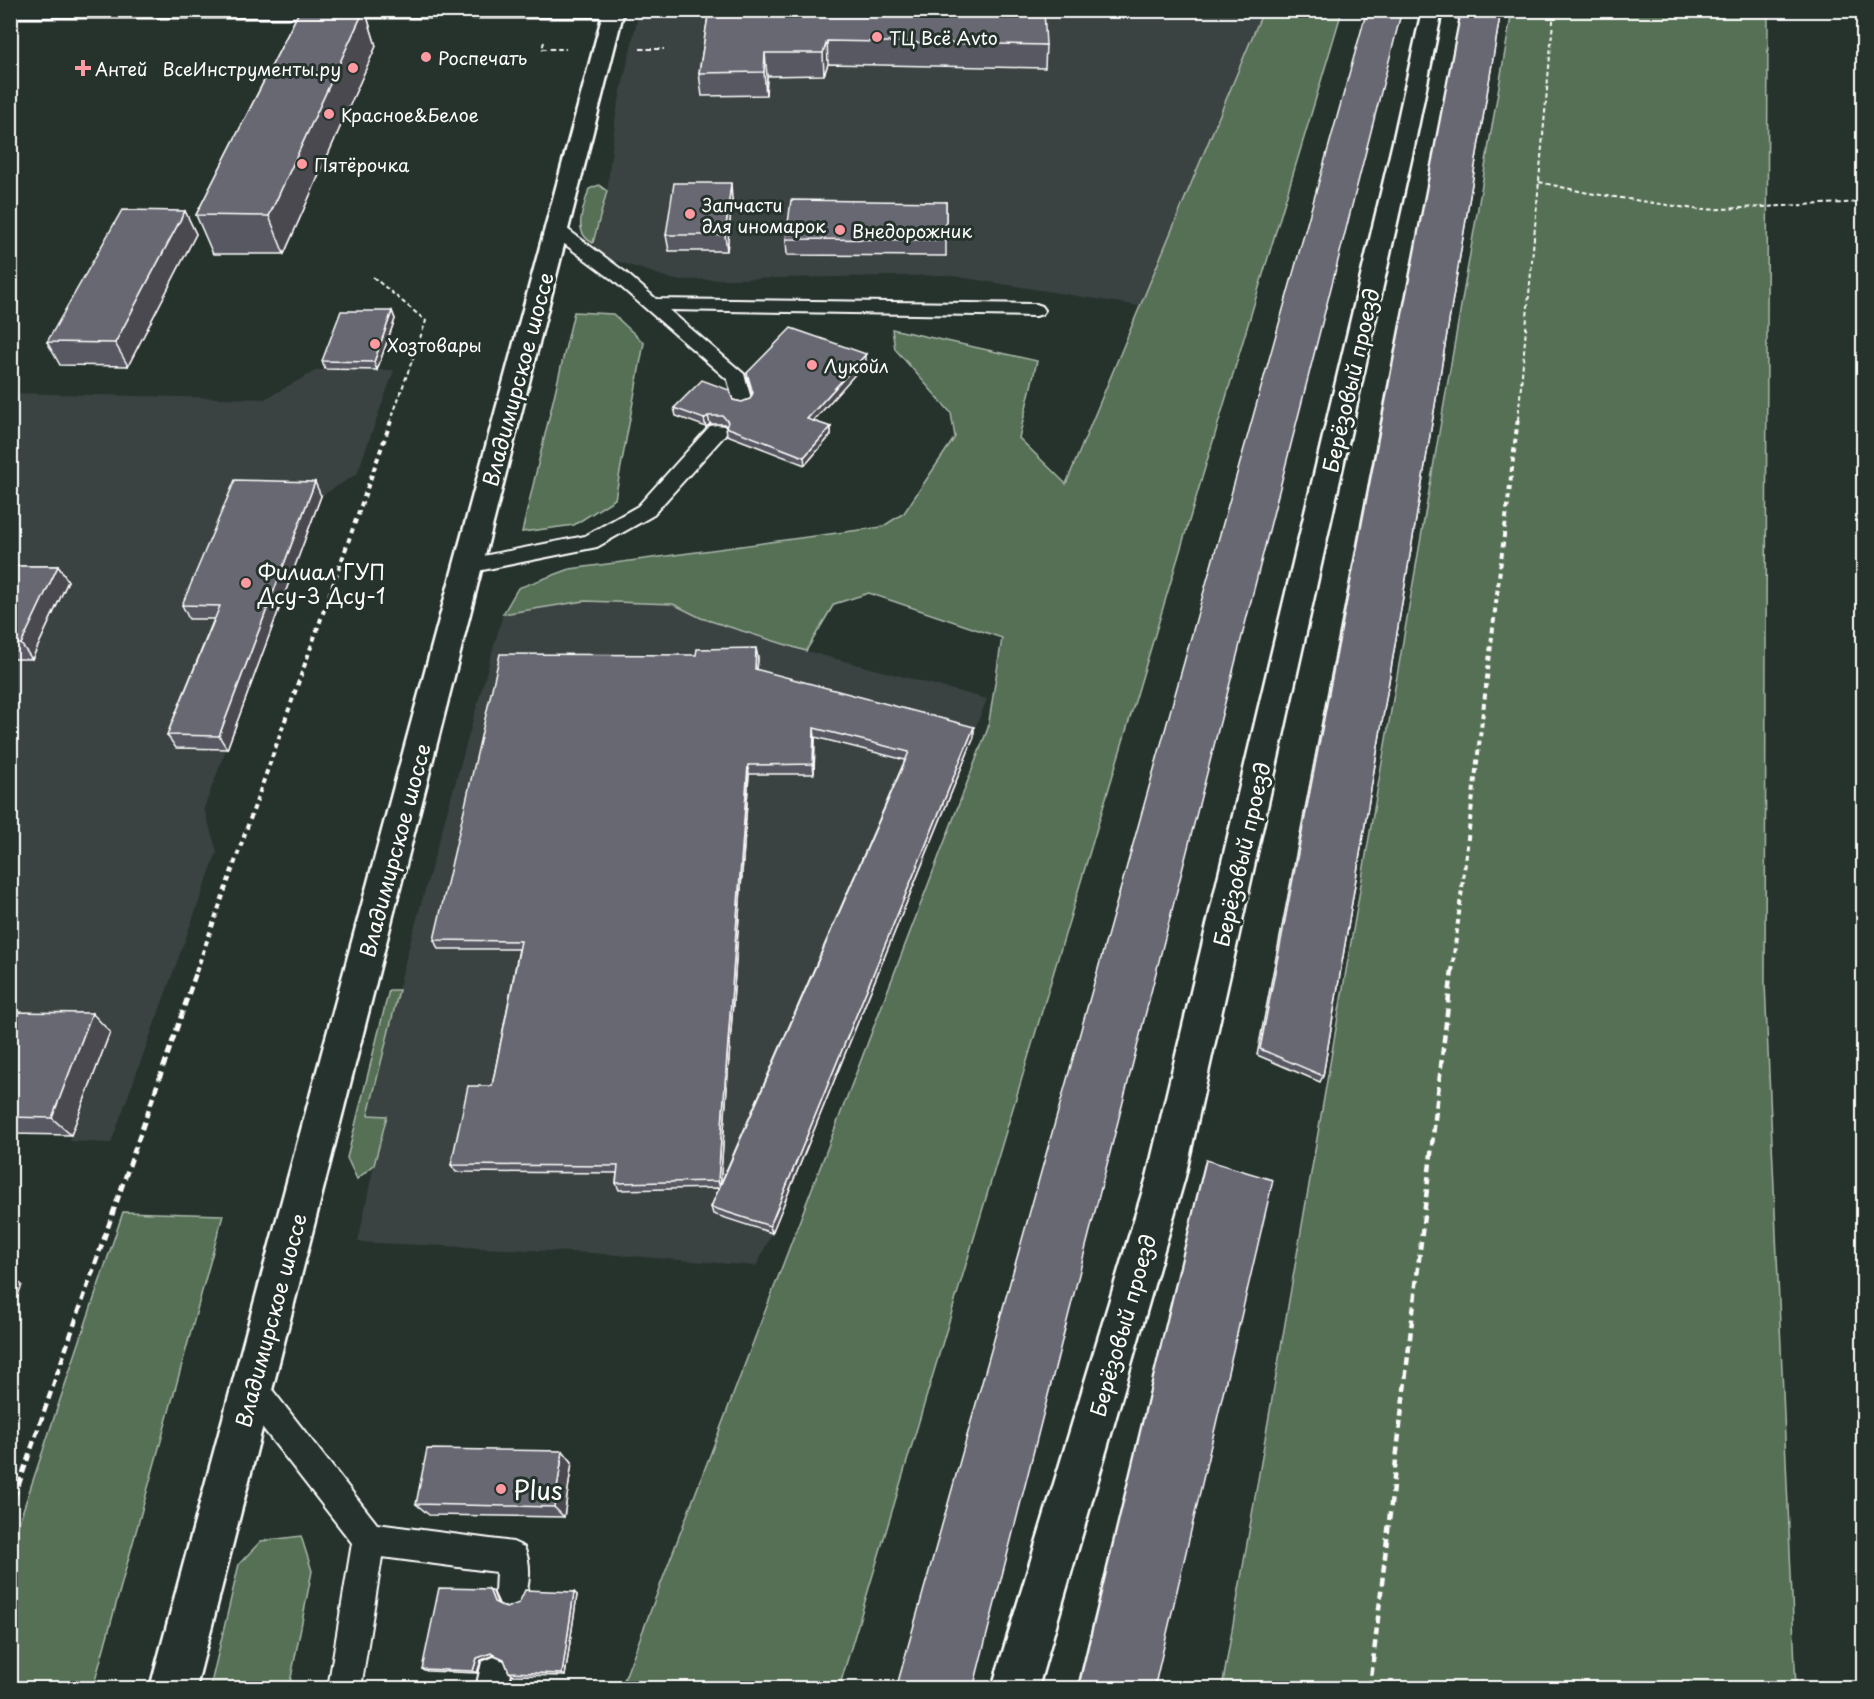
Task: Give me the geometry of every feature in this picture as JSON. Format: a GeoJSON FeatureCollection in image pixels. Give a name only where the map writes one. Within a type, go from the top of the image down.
{"type":"FeatureCollection","features":[{"type":"Feature","properties":{"kind":"street","name":"Берёзовый проезд"},"geometry":{"type":"LineString","coordinates":[[1015,1689],[1166,1177],[1404,142],[1432,10]]}},
{"type":"Feature","properties":{"kind":"street"},"geometry":{"type":"LineString","coordinates":[[10,11],[614,11]]}},
{"type":"Feature","properties":{"kind":"street","name":"Владимирское шоссе"},"geometry":{"type":"LineString","coordinates":[[173,1689],[614,11]]}},
{"type":"Feature","properties":{"kind":"lane"},"geometry":{"type":"LineString","coordinates":[[557,230],[619,276],[737,378],[742,402]]}},
{"type":"Feature","properties":{"kind":"lane"},"geometry":{"type":"LineString","coordinates":[[651,304],[1036,310]]}},
{"type":"Feature","properties":{"kind":"lane"},"geometry":{"type":"LineString","coordinates":[[468,566],[590,542],[645,511],[717,431]]}},
{"type":"Feature","properties":{"kind":"lane"},"geometry":{"type":"LineString","coordinates":[[252,1389],[369,1539],[513,1558],[511,1593]]}},
{"type":"Feature","properties":{"kind":"lane"},"geometry":{"type":"LineString","coordinates":[[344,1689],[369,1539]]}},
{"type":"Feature","properties":{"kind":"path"},"geometry":{"type":"LineString","coordinates":[[1370,1689],[1441,1058],[1513,474],[1554,10]]}},
{"type":"Feature","properties":{"kind":"path"},"geometry":{"type":"LineString","coordinates":[[1539,182],[1588,193],[1701,210],[1863,202]]}},
{"type":"Feature","properties":{"kind":"path"},"geometry":{"type":"LineString","coordinates":[[10,1510],[245,829],[426,321],[373,277]]}},
{"type":"Feature","properties":{"kind":"shaded area"},"geometry":{"type":"Polygon","coordinates":[[[639,11],[1263,11],[1140,306],[946,275],[675,280],[592,253],[607,191],[616,114],[639,11]]]}},
{"type":"Feature","properties":{"kind":"shaded area"},"geometry":{"type":"Polygon","coordinates":[[[317,370],[394,370],[357,474],[321,496],[204,808],[217,852],[111,1143],[70,1141],[71,1135],[11,1134],[11,393],[265,399],[317,370]]]}},
{"type":"Feature","properties":{"kind":"shaded area"},"geometry":{"type":"Polygon","coordinates":[[[584,601],[673,604],[701,618],[806,651],[987,699],[772,1233],[756,1266],[593,1253],[358,1242],[374,1165],[387,1117],[368,1116],[407,954],[503,614],[584,601]]]}},
{"type":"Feature","properties":{"kind":"green space"},"geometry":{"type":"Polygon","coordinates":[[[1263,11],[1342,11],[839,1688],[621,1688],[988,728],[1002,638],[869,593],[834,604],[806,651],[701,618],[673,604],[584,601],[503,614],[518,588],[570,569],[882,527],[904,513],[955,437],[951,413],[895,349],[892,329],[1037,361],[1019,438],[1066,484],[1263,11]]]}},
{"type":"Feature","properties":{"kind":"green space"},"geometry":{"type":"Polygon","coordinates":[[[1512,11],[1768,11],[1765,983],[1796,1688],[1222,1688],[1512,11]]]}},
{"type":"Feature","properties":{"kind":"green space"},"geometry":{"type":"Polygon","coordinates":[[[599,185],[607,191],[593,243],[582,233],[581,219],[589,189],[599,185]]]}},
{"type":"Feature","properties":{"kind":"green space"},"geometry":{"type":"Polygon","coordinates":[[[574,312],[613,314],[644,343],[615,499],[574,525],[522,532],[574,312]]]}},
{"type":"Feature","properties":{"kind":"green space"},"geometry":{"type":"Polygon","coordinates":[[[389,990],[399,990],[368,1115],[387,1116],[374,1165],[357,1179],[347,1158],[389,990]]]}},
{"type":"Feature","properties":{"kind":"green space"},"geometry":{"type":"Polygon","coordinates":[[[123,1212],[223,1215],[93,1688],[11,1688],[11,1546],[123,1212]]]}},
{"type":"Feature","properties":{"kind":"green space"},"geometry":{"type":"Polygon","coordinates":[[[301,1536],[312,1571],[289,1688],[210,1688],[239,1564],[261,1541],[301,1536]]]}},
{"type":"Feature","properties":{"kind":"building"},"geometry":{"type":"Polygon","coordinates":[[[300,10],[364,10],[269,216],[196,215],[300,10]]]}},
{"type":"Feature","properties":{"kind":"building","name":"ТЦ Всё Avto"},"geometry":{"type":"Polygon","coordinates":[[[709,10],[1044,10],[1046,45],[827,41],[823,53],[765,53],[764,72],[699,73],[709,10]]]}},
{"type":"Feature","properties":{"kind":"building"},"geometry":{"type":"Polygon","coordinates":[[[1367,10],[1402,10],[973,1689],[896,1689],[1367,10]]]}},
{"type":"Feature","properties":{"kind":"building"},"geometry":{"type":"Polygon","coordinates":[[[1456,10],[1501,10],[1323,1076],[1260,1049],[1461,12],[1456,10]]]}},
{"type":"Feature","properties":{"kind":"building"},"geometry":{"type":"Polygon","coordinates":[[[674,183],[731,183],[725,235],[666,235],[674,183]]]}},
{"type":"Feature","properties":{"kind":"building"},"geometry":{"type":"Polygon","coordinates":[[[791,200],[946,202],[946,240],[786,239],[791,200]]]}},
{"type":"Feature","properties":{"kind":"building"},"geometry":{"type":"Polygon","coordinates":[[[122,210],[185,211],[115,343],[47,342],[122,210]]]}},
{"type":"Feature","properties":{"kind":"building"},"geometry":{"type":"Polygon","coordinates":[[[341,311],[392,311],[374,362],[322,361],[341,311]]]}},
{"type":"Feature","properties":{"kind":"building"},"geometry":{"type":"Polygon","coordinates":[[[791,328],[866,354],[807,419],[831,427],[804,457],[726,427],[728,422],[723,416],[708,416],[704,419],[674,408],[702,380],[729,390],[733,400],[742,402],[750,399],[753,393],[747,373],[791,328]]]}},
{"type":"Feature","properties":{"kind":"building"},"geometry":{"type":"Polygon","coordinates":[[[235,480],[315,482],[219,736],[167,735],[220,606],[182,605],[235,480]]]}},
{"type":"Feature","properties":{"kind":"building"},"geometry":{"type":"Polygon","coordinates":[[[10,566],[58,566],[21,644],[10,644],[10,566]]]}},
{"type":"Feature","properties":{"kind":"building"},"geometry":{"type":"Polygon","coordinates":[[[756,648],[755,669],[974,727],[770,1226],[711,1207],[909,752],[814,728],[813,764],[748,765],[718,1181],[616,1183],[618,1166],[451,1165],[468,1086],[492,1086],[521,941],[434,940],[500,654],[696,655],[697,649],[756,648]]]}},
{"type":"Feature","properties":{"kind":"building"},"geometry":{"type":"Polygon","coordinates":[[[10,1012],[92,1013],[52,1118],[10,1117],[10,1012]]]}},
{"type":"Feature","properties":{"kind":"building"},"geometry":{"type":"Polygon","coordinates":[[[1206,1160],[1273,1180],[1154,1689],[1078,1689],[1206,1160]]]}},
{"type":"Feature","properties":{"kind":"building","name":"Plus"},"geometry":{"type":"Polygon","coordinates":[[[427,1449],[563,1451],[554,1507],[416,1504],[427,1449]]]}},
{"type":"Feature","properties":{"kind":"building"},"geometry":{"type":"Polygon","coordinates":[[[439,1588],[489,1589],[494,1602],[506,1608],[519,1603],[525,1590],[574,1592],[562,1674],[509,1672],[504,1659],[491,1653],[477,1658],[473,1671],[422,1669],[439,1588]]]}},
{"type":"Feature","properties":{"kind":"place","name":"ТЦ Всё Avto"},"geometry":{"type":"Point","coordinates":[877,37]}},
{"type":"Feature","properties":{"kind":"place","name":"Роспечать"},"geometry":{"type":"Point","coordinates":[426,57]}},
{"type":"Feature","properties":{"kind":"place","name":"Антей"},"geometry":{"type":"Point","coordinates":[83,68]}},
{"type":"Feature","properties":{"kind":"place","name":"ВсеИнструменты.ру"},"geometry":{"type":"Point","coordinates":[353,68]}},
{"type":"Feature","properties":{"kind":"place","name":"Красное&Белое"},"geometry":{"type":"Point","coordinates":[329,114]}},
{"type":"Feature","properties":{"kind":"place","name":"Пятёрочка"},"geometry":{"type":"Point","coordinates":[302,164]}},
{"type":"Feature","properties":{"kind":"place","name":"Запчасти для иномарок"},"geometry":{"type":"Point","coordinates":[690,214]}},
{"type":"Feature","properties":{"kind":"place","name":"Внедорожник"},"geometry":{"type":"Point","coordinates":[840,230]}},
{"type":"Feature","properties":{"kind":"place","name":"Хозтовары"},"geometry":{"type":"Point","coordinates":[375,344]}},
{"type":"Feature","properties":{"kind":"place","name":"Лукойл"},"geometry":{"type":"Point","coordinates":[812,365]}},
{"type":"Feature","properties":{"kind":"place","name":"Филиал ГУП Дсу-3 Дсу-1"},"geometry":{"type":"Point","coordinates":[246,583]}},
{"type":"Feature","properties":{"kind":"place","name":"Plus"},"geometry":{"type":"Point","coordinates":[501,1489]}}]}
